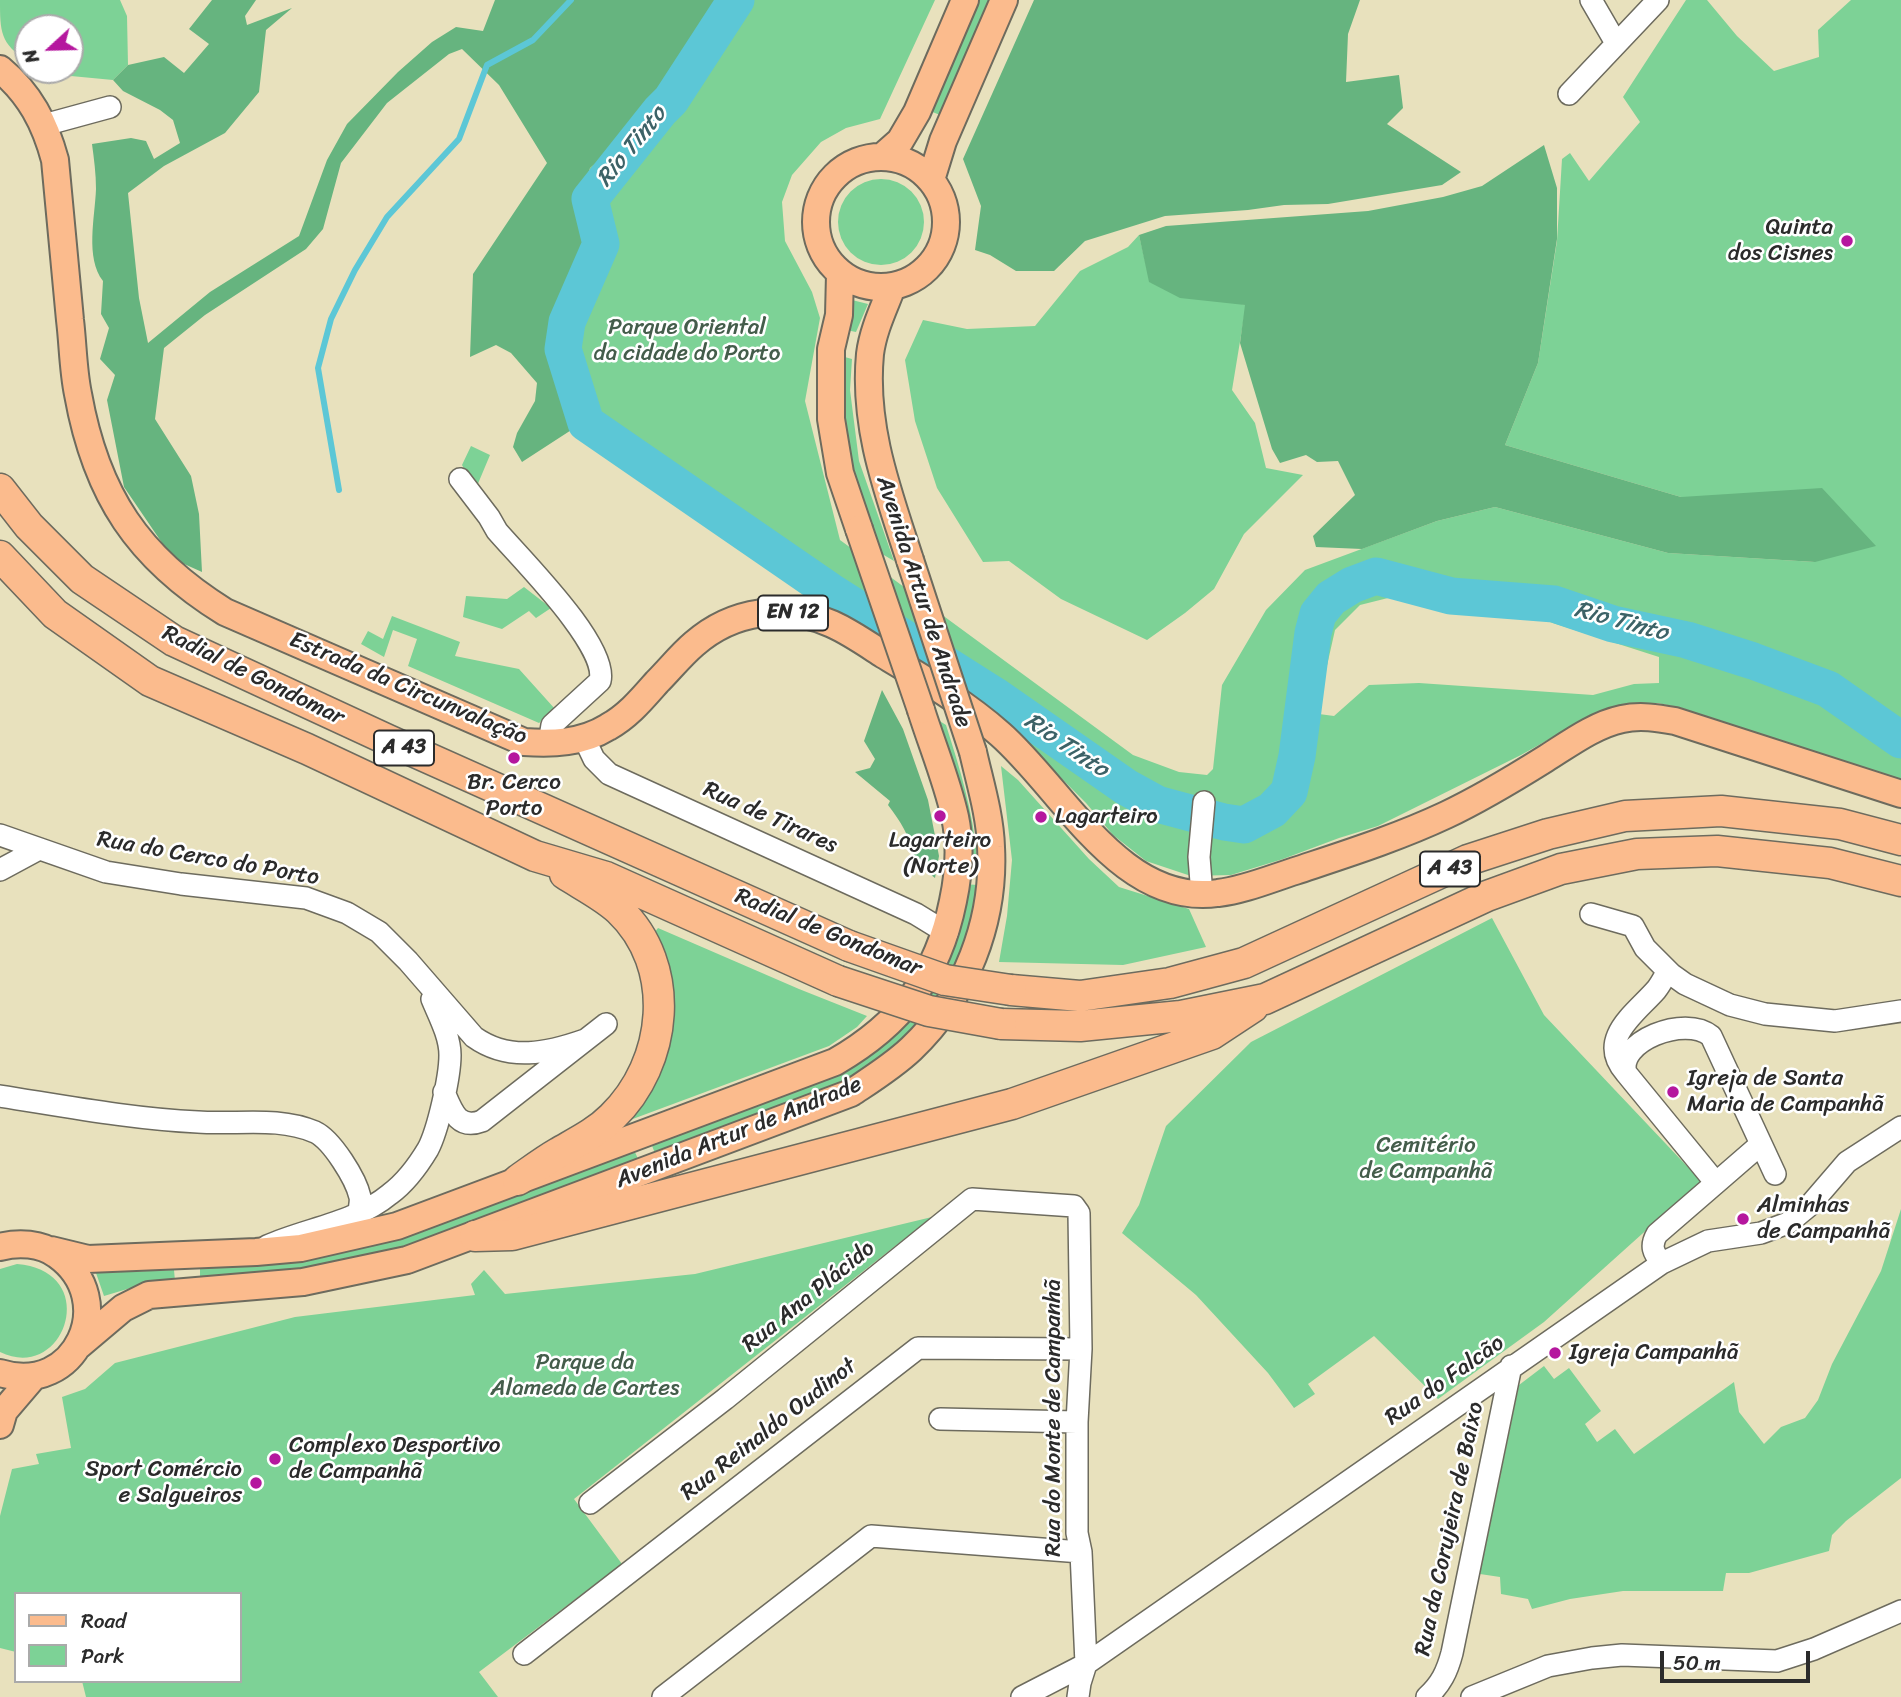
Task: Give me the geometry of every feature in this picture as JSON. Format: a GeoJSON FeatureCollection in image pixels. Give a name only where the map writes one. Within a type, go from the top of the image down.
{"type":"FeatureCollection","features":[{"type":"Feature","properties":{"kind":"highway","name":"Radial de Gondomar"},"geometry":{"type":"LineString","coordinates":[[0,489],[29,526],[82,579],[174,641],[849,946],[946,980],[1012,990],[1080,996],[1170,983],[1244,963],[1468,860],[1548,834],[1625,816],[1721,811],[1840,824],[1901,840]]}},
{"type":"Feature","properties":{"kind":"highway","name":"Radial de Gondomar"},"geometry":{"type":"LineString","coordinates":[[0,556],[55,614],[150,681],[307,749],[535,856],[607,877],[838,981],[929,1011],[1002,1024],[1080,1026],[1181,1016],[1265,999],[1487,896],[1561,869],[1637,854],[1717,851],[1830,863],[1901,881]]}},
{"type":"Feature","properties":{"kind":"highway"},"geometry":{"type":"LineString","coordinates":[[518,1180],[589,1136],[612,1117],[644,1073],[656,1042],[659,1017],[659,991],[649,956],[642,939],[630,922],[617,908],[535,856]]}},
{"type":"Feature","properties":{"kind":"highway"},"geometry":{"type":"LineString","coordinates":[[475,1236],[512,1235],[1012,1104],[1212,1034],[1265,999]]}},
{"type":"Feature","properties":{"kind":"main road"},"geometry":{"type":"LineString","coordinates":[[883,156],[900,141],[917,111],[965,0]]}},
{"type":"Feature","properties":{"kind":"main road"},"geometry":{"type":"LineString","coordinates":[[931,180],[943,141],[1004,0]]}},
{"type":"Feature","properties":{"kind":"main road","name":"Estrada da Circunvalação"},"geometry":{"type":"LineString","coordinates":[[0,69],[24,92],[44,125],[55,160],[77,392],[101,479],[139,541],[165,569],[225,612],[523,742],[549,743],[584,738],[605,729],[626,716],[693,645],[713,629],[759,612],[784,611],[808,615],[834,625],[924,679],[977,715],[1028,759],[1108,852],[1125,866],[1164,888],[1202,894],[1236,890],[1369,847],[1417,828],[1508,782],[1582,736],[1620,720],[1648,717],[1675,721],[1901,794]]}},
{"type":"Feature","properties":{"kind":"main road"},"geometry":{"type":"LineString","coordinates":[[883,156],[901,159],[918,167],[931,180],[942,196],[946,215],[945,235],[939,253],[927,269],[911,281],[892,287],[865,285],[840,274],[826,259],[818,240],[815,219],[819,199],[829,181],[844,167],[863,158],[883,156]]}},
{"type":"Feature","properties":{"kind":"main road","name":"Avenida Artur de Andrade"},"geometry":{"type":"LineString","coordinates":[[1,1246],[37,1245],[88,1259],[256,1252],[301,1248],[397,1226],[835,1062],[864,1045],[889,1024],[923,984],[947,933],[956,888],[958,840],[955,816],[840,472],[831,419],[831,349],[839,315],[840,274]]}},
{"type":"Feature","properties":{"kind":"main road","name":"Avenida Artur de Andrade"},"geometry":{"type":"LineString","coordinates":[[33,1377],[51,1371],[123,1308],[149,1295],[303,1282],[407,1260],[851,1093],[888,1069],[913,1047],[952,1000],[982,932],[990,883],[991,845],[973,752],[878,463],[870,416],[870,353],[892,287]]}},
{"type":"Feature","properties":{"kind":"main road"},"geometry":{"type":"LineString","coordinates":[[51,1250],[69,1263],[82,1282],[88,1303],[87,1325],[78,1346]]}},
{"type":"Feature","properties":{"kind":"main road"},"geometry":{"type":"LineString","coordinates":[[0,1373],[12,1377],[33,1377]]}},
{"type":"Feature","properties":{"kind":"main road"},"geometry":{"type":"LineString","coordinates":[[0,1425],[4,1411],[33,1377]]}},
{"type":"Feature","properties":{"kind":"street"},"geometry":{"type":"LineString","coordinates":[[1591,0],[1616,43]]}},
{"type":"Feature","properties":{"kind":"street"},"geometry":{"type":"LineString","coordinates":[[1569,94],[1658,0]]}},
{"type":"Feature","properties":{"kind":"street"},"geometry":{"type":"LineString","coordinates":[[44,125],[110,107]]}},
{"type":"Feature","properties":{"kind":"street"},"geometry":{"type":"LineString","coordinates":[[460,479],[497,531],[535,567],[569,611],[593,652],[602,675],[600,681],[552,725],[549,743]]}},
{"type":"Feature","properties":{"kind":"street","name":"Rua de Tirares"},"geometry":{"type":"LineString","coordinates":[[584,738],[594,759],[609,774],[916,914],[947,933]]}},
{"type":"Feature","properties":{"kind":"street"},"geometry":{"type":"LineString","coordinates":[[1202,894],[1199,842],[1204,802]]}},
{"type":"Feature","properties":{"kind":"street","name":"Rua do Cerco do Porto"},"geometry":{"type":"LineString","coordinates":[[0,835],[106,872],[181,884],[306,898],[347,913],[379,932],[474,1037],[488,1046],[522,1054],[585,1040]]}},
{"type":"Feature","properties":{"kind":"street"},"geometry":{"type":"LineString","coordinates":[[0,870],[39,849]]}},
{"type":"Feature","properties":{"kind":"street"},"geometry":{"type":"LineString","coordinates":[[1591,914],[1633,926],[1641,944],[1668,971],[1685,984],[1730,1005],[1765,1014],[1835,1021],[1901,1011]]}},
{"type":"Feature","properties":{"kind":"street"},"geometry":{"type":"LineString","coordinates":[[1668,971],[1658,987],[1617,1034],[1615,1055],[1618,1065],[1716,1183]]}},
{"type":"Feature","properties":{"kind":"street","name":"Rua do Cerco do Porto"},"geometry":{"type":"LineString","coordinates":[[256,1252],[292,1236],[319,1230],[359,1213],[391,1194],[412,1172],[428,1147],[444,1092],[450,1055],[425,982]]}},
{"type":"Feature","properties":{"kind":"street"},"geometry":{"type":"LineString","coordinates":[[444,1092],[452,1110],[462,1122],[475,1124],[606,1024]]}},
{"type":"Feature","properties":{"kind":"street"},"geometry":{"type":"LineString","coordinates":[[1626,1073],[1623,1065],[1625,1059],[1656,1034],[1685,1027],[1707,1032],[1713,1039],[1775,1174]]}},
{"type":"Feature","properties":{"kind":"street"},"geometry":{"type":"LineString","coordinates":[[0,1096],[198,1123],[251,1121],[285,1124],[313,1131],[334,1147],[347,1169],[360,1198],[359,1213]]}},
{"type":"Feature","properties":{"kind":"street","name":"Rua do Falcão"},"geometry":{"type":"LineString","coordinates":[[1022,1697],[1086,1664],[1662,1263],[1708,1241],[1761,1233],[1787,1223],[1810,1205],[1847,1162],[1901,1126]]}},
{"type":"Feature","properties":{"kind":"street"},"geometry":{"type":"LineString","coordinates":[[1662,1263],[1653,1249],[1657,1234],[1761,1144]]}},
{"type":"Feature","properties":{"kind":"street","name":"Rua Ana Plácido"},"geometry":{"type":"LineString","coordinates":[[590,1503],[725,1399],[972,1199],[1069,1204],[1079,1213]]}},
{"type":"Feature","properties":{"kind":"street","name":"Rua do Monte de Campanhã"},"geometry":{"type":"LineString","coordinates":[[1078,1697],[1086,1664],[1077,1533],[1077,1422],[1081,1349],[1079,1213]]}},
{"type":"Feature","properties":{"kind":"street","name":"Rua Reinaldo Oudinot"},"geometry":{"type":"LineString","coordinates":[[524,1654],[918,1348],[1081,1349]]}},
{"type":"Feature","properties":{"kind":"street","name":"Rua da Corujeira de Baixo"},"geometry":{"type":"LineString","coordinates":[[1428,1697],[1438,1687],[1452,1653],[1511,1366]]}},
{"type":"Feature","properties":{"kind":"street"},"geometry":{"type":"LineString","coordinates":[[940,1419],[1077,1422]]}},
{"type":"Feature","properties":{"kind":"street"},"geometry":{"type":"LineString","coordinates":[[663,1697],[871,1536],[1080,1552]]}},
{"type":"Feature","properties":{"kind":"street"},"geometry":{"type":"LineString","coordinates":[[1472,1697],[1548,1666],[1592,1658],[1622,1655],[1777,1661],[1814,1649],[1901,1611]]}},
{"type":"Feature","properties":{"kind":"green space"},"geometry":{"type":"Polygon","coordinates":[[[0,0],[120,0],[127,16],[128,65],[113,80],[84,77],[84,14],[14,14],[14,51],[4,36],[0,20],[0,0]]]}},
{"type":"Feature","properties":{"kind":"green space"},"geometry":{"type":"Polygon","coordinates":[[[212,0],[256,0],[245,16],[247,25],[292,8],[266,30],[259,92],[225,133],[164,166],[128,193],[139,298],[148,343],[210,292],[299,236],[327,160],[347,124],[432,42],[456,27],[483,31],[495,0],[725,0],[676,71],[662,97],[637,128],[590,168],[581,195],[591,241],[560,318],[558,355],[579,425],[522,462],[513,447],[517,433],[535,401],[537,383],[511,353],[496,345],[470,357],[473,274],[547,163],[499,85],[462,49],[449,54],[387,103],[341,163],[323,229],[306,249],[205,315],[164,348],[155,419],[191,476],[199,514],[202,572],[173,559],[124,487],[107,400],[115,375],[100,359],[109,328],[101,314],[103,281],[94,261],[96,189],[92,144],[131,138],[146,141],[154,159],[180,143],[173,120],[160,110],[123,91],[113,80],[128,65],[164,57],[184,73],[209,44],[189,29],[212,0]]]}},
{"type":"Feature","properties":{"kind":"green space","name":"Parque Oriental da cidade do Porto"},"geometry":{"type":"Polygon","coordinates":[[[725,0],[935,0],[880,119],[846,128],[821,142],[792,175],[782,202],[785,241],[812,292],[820,318],[805,401],[840,540],[1133,755],[1179,772],[1207,775],[1213,769],[1222,685],[1266,610],[1305,570],[1437,521],[1495,507],[1668,553],[1815,562],[1681,497],[1505,445],[1538,363],[1557,241],[1562,159],[1570,153],[1589,181],[1640,122],[1623,97],[1686,0],[1707,0],[1737,36],[1774,71],[1819,57],[1818,30],[1851,0],[1901,0],[1901,782],[1825,759],[1682,708],[1657,703],[1628,707],[1585,719],[1521,755],[1378,826],[1283,859],[1231,875],[1191,876],[1146,861],[1113,835],[1086,803],[1041,758],[844,606],[579,425],[558,355],[558,323],[591,241],[581,195],[590,168],[637,128],[662,97],[676,71],[725,0]],[[1392,597],[1360,605],[1335,630],[1319,701],[1319,714],[1334,716],[1369,685],[1419,683],[1593,695],[1634,684],[1659,683],[1659,657],[1503,607],[1430,606],[1392,597]]]}},
{"type":"Feature","properties":{"kind":"green space"},"geometry":{"type":"Polygon","coordinates":[[[977,0],[989,0],[940,115],[930,111],[977,0]]]}},
{"type":"Feature","properties":{"kind":"green space"},"geometry":{"type":"Polygon","coordinates":[[[1034,0],[1360,0],[1348,34],[1346,82],[1399,75],[1403,108],[1387,124],[1461,172],[1442,185],[1328,204],[1284,205],[1165,216],[1085,241],[1054,271],[1016,271],[990,255],[975,250],[981,206],[963,159],[1034,0]]]}},
{"type":"Feature","properties":{"kind":"green space"},"geometry":{"type":"Polygon","coordinates":[[[1544,145],[1557,188],[1557,239],[1538,363],[1505,445],[1681,497],[1822,488],[1876,546],[1815,562],[1668,553],[1495,507],[1437,521],[1362,549],[1316,547],[1313,536],[1355,495],[1338,461],[1317,462],[1306,455],[1280,463],[1272,449],[1240,343],[1245,305],[1180,298],[1149,282],[1139,235],[1166,226],[1368,211],[1443,197],[1482,186],[1544,145]]]}},
{"type":"Feature","properties":{"kind":"green space"},"geometry":{"type":"Polygon","coordinates":[[[881,179],[898,182],[912,191],[921,205],[924,222],[921,239],[912,253],[898,262],[881,265],[864,262],[850,253],[841,239],[838,222],[841,205],[850,191],[864,182],[881,179]]]}},
{"type":"Feature","properties":{"kind":"green space"},"geometry":{"type":"Polygon","coordinates":[[[1139,235],[1150,282],[1246,305],[1232,390],[1255,423],[1266,468],[1303,475],[1244,534],[1214,589],[1147,640],[1061,599],[1009,561],[983,562],[937,488],[915,421],[905,360],[923,320],[967,329],[1035,326],[1080,271],[1128,247],[1139,235]]]}},
{"type":"Feature","properties":{"kind":"green space"},"geometry":{"type":"Polygon","coordinates":[[[848,299],[868,304],[856,332],[846,330],[848,299]]]}},
{"type":"Feature","properties":{"kind":"green space"},"geometry":{"type":"Polygon","coordinates":[[[841,356],[852,359],[850,390],[859,461],[894,561],[877,551],[846,460],[841,356]]]}},
{"type":"Feature","properties":{"kind":"green space"},"geometry":{"type":"Polygon","coordinates":[[[471,446],[490,455],[477,486],[474,487],[462,465],[471,446]]]}},
{"type":"Feature","properties":{"kind":"green space"},"geometry":{"type":"Polygon","coordinates":[[[524,587],[551,608],[536,618],[529,611],[502,629],[463,617],[466,596],[507,599],[524,587]]]}},
{"type":"Feature","properties":{"kind":"green space"},"geometry":{"type":"Polygon","coordinates":[[[392,616],[460,642],[455,656],[519,669],[555,709],[539,723],[408,666],[417,639],[393,630],[384,657],[361,644],[368,631],[383,639],[392,616]]]}},
{"type":"Feature","properties":{"kind":"green space"},"geometry":{"type":"Polygon","coordinates":[[[882,690],[903,729],[928,800],[939,856],[935,878],[912,860],[914,856],[910,842],[888,805],[890,801],[855,772],[870,768],[875,759],[864,741],[882,690]]]}},
{"type":"Feature","properties":{"kind":"green space"},"geometry":{"type":"Polygon","coordinates":[[[927,713],[946,725],[969,807],[977,858],[965,858],[927,713]]]}},
{"type":"Feature","properties":{"kind":"green space"},"geometry":{"type":"Polygon","coordinates":[[[1001,766],[1018,780],[1089,859],[1119,887],[1189,909],[1206,947],[1123,965],[999,962],[1007,916],[1012,860],[1001,766]]]}},
{"type":"Feature","properties":{"kind":"green space"},"geometry":{"type":"Polygon","coordinates":[[[963,884],[978,885],[962,955],[944,990],[900,1041],[851,1079],[656,1156],[651,1143],[881,1044],[963,884]]]}},
{"type":"Feature","properties":{"kind":"green space","name":"Cemitério de Campanhã"},"geometry":{"type":"Polygon","coordinates":[[[1492,918],[1544,1015],[1701,1181],[1544,1322],[1438,1399],[1374,1336],[1308,1384],[1315,1394],[1294,1408],[1268,1373],[1196,1295],[1122,1233],[1139,1205],[1166,1126],[1251,1042],[1492,918]]]}},
{"type":"Feature","properties":{"kind":"green space"},"geometry":{"type":"Polygon","coordinates":[[[658,928],[867,1016],[857,1027],[829,1046],[630,1120],[663,1063],[673,1026],[672,989],[654,933],[658,928]]]}},
{"type":"Feature","properties":{"kind":"green space"},"geometry":{"type":"Polygon","coordinates":[[[634,1150],[639,1161],[420,1244],[286,1274],[200,1280],[200,1269],[290,1261],[634,1150]]]}},
{"type":"Feature","properties":{"kind":"green space"},"geometry":{"type":"Polygon","coordinates":[[[1901,1209],[1901,1478],[1832,1535],[1829,1551],[1749,1573],[1726,1573],[1723,1591],[1623,1591],[1570,1599],[1532,1609],[1528,1599],[1501,1594],[1500,1577],[1480,1574],[1519,1385],[1544,1366],[1554,1379],[1569,1368],[1601,1411],[1585,1424],[1597,1442],[1615,1429],[1634,1454],[1734,1382],[1739,1412],[1764,1444],[1781,1427],[1805,1418],[1818,1400],[1832,1364],[1881,1271],[1901,1209]]]}},
{"type":"Feature","properties":{"kind":"green space","name":"Parque da Alameda de Cartes"},"geometry":{"type":"Polygon","coordinates":[[[932,1217],[574,1499],[622,1564],[479,1672],[498,1697],[86,1697],[82,1683],[242,1683],[242,1592],[14,1592],[14,1652],[0,1648],[0,1516],[12,1469],[39,1464],[36,1454],[71,1448],[62,1397],[85,1389],[115,1363],[295,1317],[475,1295],[471,1284],[484,1270],[505,1294],[695,1274],[932,1217]]]}},
{"type":"Feature","properties":{"kind":"green space"},"geometry":{"type":"Polygon","coordinates":[[[17,1264],[44,1271],[60,1285],[67,1303],[65,1323],[57,1340],[42,1353],[23,1358],[0,1352],[0,1269],[17,1264]]]}},
{"type":"Feature","properties":{"kind":"green space"},"geometry":{"type":"Polygon","coordinates":[[[174,1270],[175,1281],[134,1287],[104,1296],[96,1273],[174,1270]]]}},
{"type":"Feature","properties":{"kind":"waterway"},"geometry":{"type":"LineString","coordinates":[[339,490],[318,368],[331,319],[355,270],[387,217],[459,139],[487,65],[533,40],[571,0]]}},
{"type":"Feature","properties":{"kind":"waterway","name":"Rio Tinto"},"geometry":{"type":"LineString","coordinates":[[736,0],[671,100],[590,199],[601,244],[567,322],[563,349],[586,423],[830,591],[994,695],[1126,787],[1157,804],[1224,822],[1244,825],[1272,810],[1289,792],[1297,756],[1313,633],[1318,614],[1331,598],[1352,585],[1376,576],[1451,596],[1554,604],[1613,624],[1687,640],[1828,689],[1901,740]]}},
{"type":"Feature","properties":{"kind":"waterway"},"geometry":{"type":"LineString","coordinates":[[1137,814],[1157,804]]}},
{"type":"Feature","properties":{"kind":"place","name":"Quinta dos Cisnes"},"geometry":{"type":"Point","coordinates":[1847,241]}},
{"type":"Feature","properties":{"kind":"place","name":"Br. Cerco Porto"},"geometry":{"type":"Point","coordinates":[514,758]}},
{"type":"Feature","properties":{"kind":"place","name":"Lagarteiro (Norte)"},"geometry":{"type":"Point","coordinates":[940,816]}},
{"type":"Feature","properties":{"kind":"place","name":"Lagarteiro"},"geometry":{"type":"Point","coordinates":[1041,817]}},
{"type":"Feature","properties":{"kind":"place","name":"Igreja de Santa Maria de Campanhã"},"geometry":{"type":"Point","coordinates":[1673,1092]}},
{"type":"Feature","properties":{"kind":"place","name":"Alminhas de Campanhã"},"geometry":{"type":"Point","coordinates":[1743,1219]}},
{"type":"Feature","properties":{"kind":"place","name":"Igreja Campanhã"},"geometry":{"type":"Point","coordinates":[1555,1353]}},
{"type":"Feature","properties":{"kind":"place","name":"Complexo Desportivo de Campanhã"},"geometry":{"type":"Point","coordinates":[275,1459]}},
{"type":"Feature","properties":{"kind":"place","name":"Sport Comércio e Salgueiros"},"geometry":{"type":"Point","coordinates":[256,1483]}}]}
